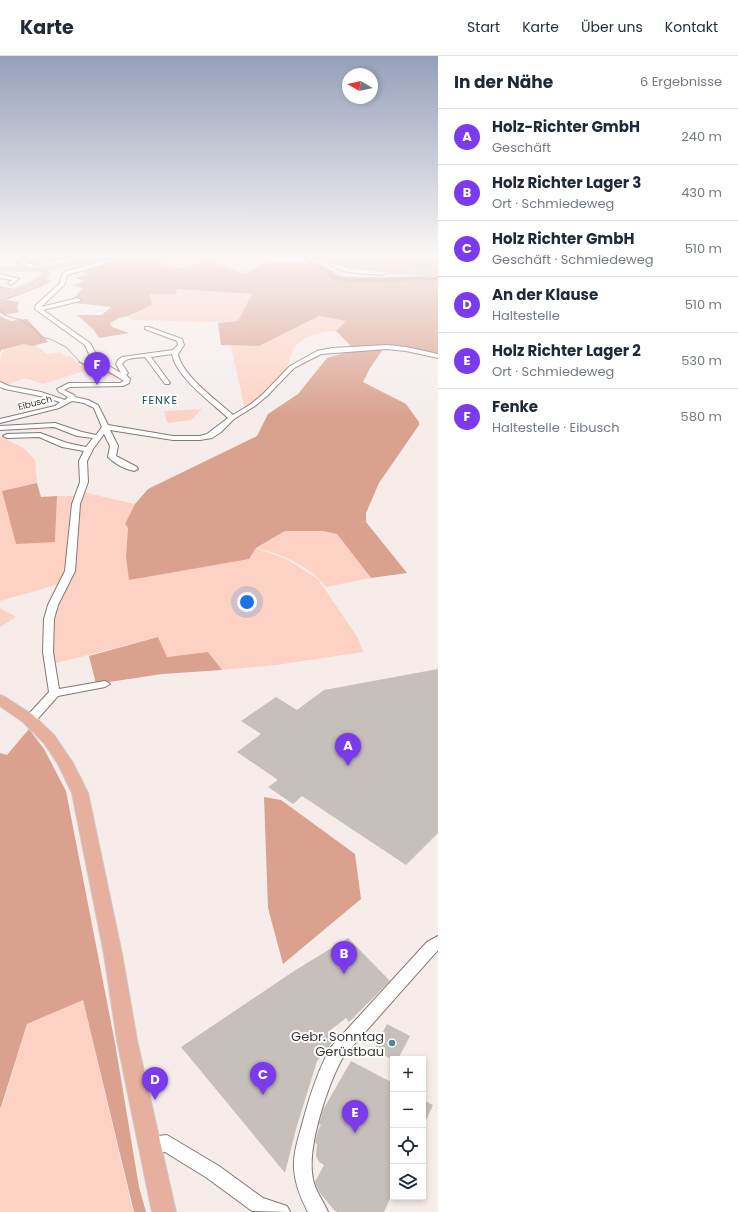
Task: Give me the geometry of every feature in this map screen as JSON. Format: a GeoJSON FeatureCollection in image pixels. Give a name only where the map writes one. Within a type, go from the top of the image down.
{"type":"FeatureCollection","features":[{"type":"Feature","properties":{"kind":"main road"},"geometry":{"type":"LineString","coordinates":[[0,700],[30,720],[44,732],[57,748],[70,770],[80,793],[113,954],[127,1040],[164,1212]]}},
{"type":"Feature","properties":{"kind":"street"},"geometry":{"type":"LineString","coordinates":[[39,310],[88,344],[92,354],[98,362],[122,375],[124,372],[119,364],[124,358],[175,352],[181,345],[180,340],[147,328]]}},
{"type":"Feature","properties":{"kind":"street"},"geometry":{"type":"LineString","coordinates":[[106,427],[173,438],[200,438],[209,436],[232,418],[253,405],[265,395],[292,367],[319,352],[386,347],[406,348],[438,356]]}},
{"type":"Feature","properties":{"kind":"street"},"geometry":{"type":"LineString","coordinates":[[175,352],[175,356],[185,373],[232,418]]}},
{"type":"Feature","properties":{"kind":"street"},"geometry":{"type":"LineString","coordinates":[[146,355],[167,383]]}},
{"type":"Feature","properties":{"kind":"street","name":"Eibusch"},"geometry":{"type":"LineString","coordinates":[[0,421],[57,407],[68,401],[72,396],[61,391],[60,389],[69,386],[126,383],[128,381],[122,375]]}},
{"type":"Feature","properties":{"kind":"street"},"geometry":{"type":"LineString","coordinates":[[0,384],[7,388],[41,394],[68,401],[99,399]]}},
{"type":"Feature","properties":{"kind":"street"},"geometry":{"type":"LineString","coordinates":[[80,401],[96,406],[114,446],[112,457],[134,469]]}},
{"type":"Feature","properties":{"kind":"street"},"geometry":{"type":"LineString","coordinates":[[0,416],[18,416]]}},
{"type":"Feature","properties":{"kind":"street"},"geometry":{"type":"LineString","coordinates":[[0,428],[55,425],[80,434],[97,437]]}},
{"type":"Feature","properties":{"kind":"street"},"geometry":{"type":"LineString","coordinates":[[55,693],[50,670],[47,626],[51,611],[70,571],[75,509],[84,482],[83,461],[88,450],[106,427]]}},
{"type":"Feature","properties":{"kind":"street"},"geometry":{"type":"LineString","coordinates":[[7,436],[40,436],[65,445],[88,450]]}},
{"type":"Feature","properties":{"kind":"street"},"geometry":{"type":"LineString","coordinates":[[30,720],[55,693],[105,684]]}},
{"type":"Feature","properties":{"kind":"street"},"geometry":{"type":"LineString","coordinates":[[316,1211],[305,1188],[302,1174],[302,1155],[326,1071],[337,1052],[432,946],[438,942]]}},
{"type":"Feature","properties":{"kind":"street"},"geometry":{"type":"LineString","coordinates":[[149,1145],[167,1143],[213,1172],[258,1205],[281,1212]]}},
{"type":"Feature","properties":{"kind":"shaded area"},"geometry":{"type":"Polygon","coordinates":[[[0,310],[18,310],[19,312],[4,315],[0,313],[0,310]]]}},
{"type":"Feature","properties":{"kind":"shaded area"},"geometry":{"type":"Polygon","coordinates":[[[108,310],[141,310],[110,323],[112,327],[129,333],[99,338],[93,329],[77,315],[102,315],[108,310]]]}},
{"type":"Feature","properties":{"kind":"shaded area"},"geometry":{"type":"Polygon","coordinates":[[[136,310],[244,310],[238,321],[225,322],[133,320],[128,316],[136,310]]]}},
{"type":"Feature","properties":{"kind":"shaded area"},"geometry":{"type":"Polygon","coordinates":[[[244,310],[438,310],[438,356],[407,348],[353,348],[336,331],[346,321],[319,316],[259,346],[221,345],[218,323],[238,321],[244,310]]]}},
{"type":"Feature","properties":{"kind":"shaded area"},"geometry":{"type":"Polygon","coordinates":[[[0,316],[11,321],[27,319],[48,342],[32,346],[24,344],[1,350],[0,353],[0,316]]]}},
{"type":"Feature","properties":{"kind":"shaded area"},"geometry":{"type":"Polygon","coordinates":[[[319,316],[346,321],[336,331],[322,332],[309,336],[298,343],[281,378],[266,393],[245,410],[231,346],[259,346],[319,316]]]}},
{"type":"Feature","properties":{"kind":"shaded area"},"geometry":{"type":"Polygon","coordinates":[[[24,344],[35,345],[47,354],[61,352],[67,357],[70,356],[80,365],[83,364],[91,369],[43,384],[25,378],[5,386],[0,383],[0,359],[3,350],[24,344]]]}},
{"type":"Feature","properties":{"kind":"shaded area"},"geometry":{"type":"Polygon","coordinates":[[[384,348],[370,368],[363,382],[406,404],[419,422],[419,425],[379,483],[366,513],[366,522],[407,573],[371,578],[337,534],[322,531],[285,531],[256,548],[249,559],[129,580],[126,556],[128,528],[125,524],[135,504],[148,489],[257,436],[268,414],[298,394],[327,358],[354,350],[384,348]]]}},
{"type":"Feature","properties":{"kind":"shaded area"},"geometry":{"type":"Polygon","coordinates":[[[94,361],[116,372],[120,380],[99,372],[90,362],[94,361]]]}},
{"type":"Feature","properties":{"kind":"shaded area"},"geometry":{"type":"Polygon","coordinates":[[[202,409],[191,420],[167,423],[164,411],[202,409]]]}},
{"type":"Feature","properties":{"kind":"shaded area"},"geometry":{"type":"Polygon","coordinates":[[[0,437],[24,448],[35,460],[37,483],[2,491],[55,542],[57,496],[76,496],[69,563],[63,583],[0,601],[0,437]]]}},
{"type":"Feature","properties":{"kind":"shaded area"},"geometry":{"type":"Polygon","coordinates":[[[37,483],[41,497],[57,496],[55,542],[16,544],[2,491],[37,483]]]}},
{"type":"Feature","properties":{"kind":"shaded area"},"geometry":{"type":"Polygon","coordinates":[[[83,492],[135,504],[125,524],[128,528],[126,556],[249,559],[256,548],[286,559],[318,579],[358,638],[363,652],[277,665],[222,670],[208,652],[167,657],[158,637],[53,664],[49,629],[53,610],[71,577],[78,505],[83,492]]]}},
{"type":"Feature","properties":{"kind":"shaded area"},"geometry":{"type":"Polygon","coordinates":[[[285,531],[322,531],[337,534],[371,578],[326,587],[304,567],[286,557],[257,548],[285,531]]]}},
{"type":"Feature","properties":{"kind":"shaded area"},"geometry":{"type":"Polygon","coordinates":[[[0,608],[16,617],[0,627],[0,608]]]}},
{"type":"Feature","properties":{"kind":"shaded area"},"geometry":{"type":"Polygon","coordinates":[[[158,637],[167,657],[208,652],[222,670],[162,674],[96,684],[89,656],[158,637]]]}},
{"type":"Feature","properties":{"kind":"shaded area"},"geometry":{"type":"Polygon","coordinates":[[[29,729],[44,749],[66,791],[115,1043],[139,1187],[146,1212],[134,1212],[83,1000],[27,1024],[0,1107],[0,753],[7,755],[29,729]]]}},
{"type":"Feature","properties":{"kind":"shaded area"},"geometry":{"type":"Polygon","coordinates":[[[264,797],[281,800],[355,854],[361,899],[283,964],[268,908],[264,797]]]}},
{"type":"Feature","properties":{"kind":"shaded area"},"geometry":{"type":"Polygon","coordinates":[[[83,1000],[133,1212],[0,1212],[0,1107],[2,1107],[27,1024],[83,1000]]]}},
{"type":"Feature","properties":{"kind":"building"},"geometry":{"type":"Polygon","coordinates":[[[438,669],[438,833],[406,865],[302,796],[293,804],[268,787],[278,780],[237,752],[261,734],[241,721],[276,697],[297,710],[324,690],[438,669]]]}},
{"type":"Feature","properties":{"kind":"building"},"geometry":{"type":"Polygon","coordinates":[[[348,938],[390,981],[349,1022],[346,1018],[328,1032],[334,1039],[324,1054],[317,1061],[296,1129],[285,1173],[181,1047],[294,971],[348,938]]]}},
{"type":"Feature","properties":{"kind":"building","name":"Gebr. Sonntag Gerüstbau"},"geometry":{"type":"Polygon","coordinates":[[[387,1024],[410,1036],[400,1056],[390,1056],[390,1058],[374,1050],[387,1024]]]}},
{"type":"Feature","properties":{"kind":"building"},"geometry":{"type":"Polygon","coordinates":[[[351,1061],[390,1081],[390,1199],[384,1212],[337,1212],[320,1193],[315,1182],[324,1165],[319,1162],[316,1156],[317,1144],[315,1143],[318,1130],[321,1125],[319,1124],[323,1110],[351,1061]]]}},
{"type":"Feature","properties":{"kind":"building"},"geometry":{"type":"Polygon","coordinates":[[[426,1102],[433,1105],[426,1120],[426,1102]]]}},
{"type":"Feature","properties":{"kind":"waterway"},"geometry":{"type":"LineString","coordinates":[[0,311],[4,313],[4,315],[24,321],[24,323],[35,329],[41,337],[50,339],[66,347],[81,363]]}},
{"type":"Feature","properties":{"kind":"waterway"},"geometry":{"type":"LineString","coordinates":[[81,363],[94,366],[118,377]]}},
{"type":"Feature","properties":{"kind":"place","name":"Fenke"},"geometry":{"type":"Point","coordinates":[97,385]}},
{"type":"Feature","properties":{"kind":"place","name":"Holz-Richter GmbH"},"geometry":{"type":"Point","coordinates":[348,766]}},
{"type":"Feature","properties":{"kind":"place","name":"Holz Richter Lager 3"},"geometry":{"type":"Point","coordinates":[344,974]}},
{"type":"Feature","properties":{"kind":"place","name":"Gebr. Sonntag Gerüstbau"},"geometry":{"type":"Point","coordinates":[392,1043]}},
{"type":"Feature","properties":{"kind":"place","name":"Holz Richter GmbH"},"geometry":{"type":"Point","coordinates":[263,1095]}},
{"type":"Feature","properties":{"kind":"place","name":"An der Klause"},"geometry":{"type":"Point","coordinates":[155,1100]}},
{"type":"Feature","properties":{"kind":"place","name":"Holz Richter Lager 2"},"geometry":{"type":"Point","coordinates":[355,1133]}},
{"type":"Feature","properties":{"kind":"district","name":"FENKE"},"geometry":{"type":"Point","coordinates":[160,400]}}]}
